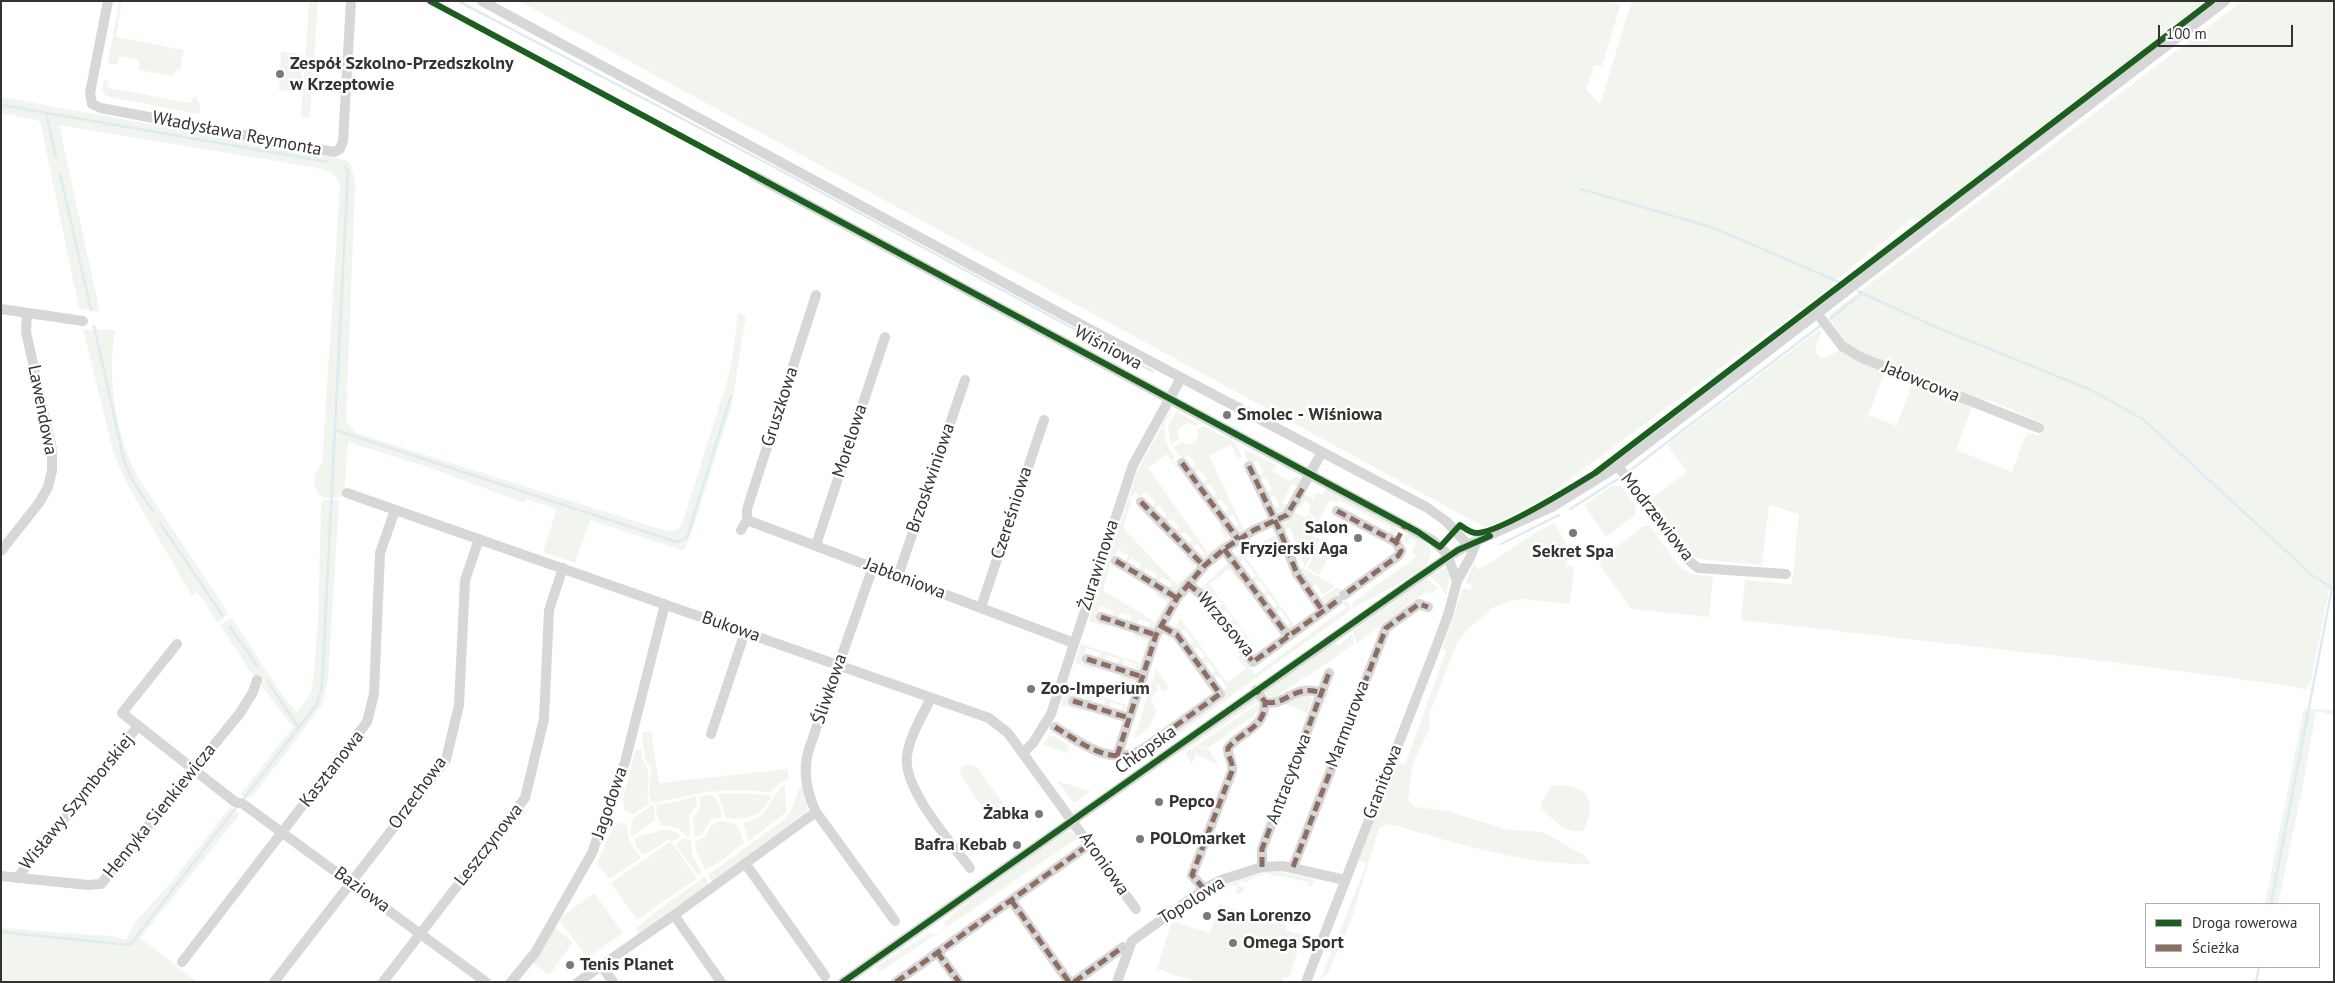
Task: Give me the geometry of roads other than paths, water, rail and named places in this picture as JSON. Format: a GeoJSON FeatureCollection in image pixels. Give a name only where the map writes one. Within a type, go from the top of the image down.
{"type":"FeatureCollection","features":[{"type":"Feature","properties":{"kind":"street","name":"Władysława Reymonta"},"geometry":{"type":"LineString","coordinates":[[108,1],[90,93],[92,104],[101,108],[334,152],[340,149],[343,141],[351,1]]}},
{"type":"Feature","properties":{"kind":"street"},"geometry":{"type":"LineString","coordinates":[[482,1],[1181,378],[1426,507],[1472,543]]}},
{"type":"Feature","properties":{"kind":"street","name":"Chłopska"},"geometry":{"type":"LineString","coordinates":[[843,982],[1446,555],[1552,507],[1618,466],[2225,1]]}},
{"type":"Feature","properties":{"kind":"street","name":"Wiśniowa"},"geometry":{"type":"LineString","coordinates":[[753,175],[1432,540],[1446,555]]}},
{"type":"Feature","properties":{"kind":"street","name":"Gruszkowa"},"geometry":{"type":"LineString","coordinates":[[746,520],[746,509],[816,295]]}},
{"type":"Feature","properties":{"kind":"street"},"geometry":{"type":"LineString","coordinates":[[1,309],[83,321]]}},
{"type":"Feature","properties":{"kind":"street","name":"Lawendowa"},"geometry":{"type":"LineString","coordinates":[[1,551],[40,503],[48,487],[52,471],[52,448],[26,332],[27,313]]}},
{"type":"Feature","properties":{"kind":"street","name":"Jałowcowa"},"geometry":{"type":"LineString","coordinates":[[1817,313],[1842,346],[1860,357],[2039,428]]}},
{"type":"Feature","properties":{"kind":"street","name":"Morelowa"},"geometry":{"type":"LineString","coordinates":[[816,546],[885,337]]}},
{"type":"Feature","properties":{"kind":"street","name":"Żurawinowa"},"geometry":{"type":"LineString","coordinates":[[1023,753],[1033,743],[1051,714],[1133,465],[1181,378]]}},
{"type":"Feature","properties":{"kind":"street","name":"Brzoskwiniowa"},"geometry":{"type":"LineString","coordinates":[[898,576],[965,380]]}},
{"type":"Feature","properties":{"kind":"street","name":"Czereśniowa"},"geometry":{"type":"LineString","coordinates":[[981,608],[1044,420]]}},
{"type":"Feature","properties":{"kind":"street","name":"Wrzosowa"},"geometry":{"type":"LineString","coordinates":[[1117,756],[1159,631],[1177,598],[1204,566],[1224,549],[1238,539],[1287,515],[1322,452]]}},
{"type":"Feature","properties":{"kind":"street"},"geometry":{"type":"LineString","coordinates":[[1182,463],[1238,539]]}},
{"type":"Feature","properties":{"kind":"street"},"geometry":{"type":"LineString","coordinates":[[1248,466],[1275,521],[1296,574],[1323,611]]}},
{"type":"Feature","properties":{"kind":"street","name":"Modrzewiowa"},"geometry":{"type":"LineString","coordinates":[[1618,466],[1687,559],[1698,568],[1786,574]]}},
{"type":"Feature","properties":{"kind":"street","name":"Bukowa"},"geometry":{"type":"LineString","coordinates":[[347,493],[745,632],[997,723],[1023,753],[1072,820]]}},
{"type":"Feature","properties":{"kind":"street","name":"Wrzosowa"},"geometry":{"type":"LineString","coordinates":[[1141,502],[1204,566]]}},
{"type":"Feature","properties":{"kind":"street","name":"Kasztanowa"},"geometry":{"type":"LineString","coordinates":[[182,962],[368,722],[374,694],[380,553],[395,510]]}},
{"type":"Feature","properties":{"kind":"street"},"geometry":{"type":"LineString","coordinates":[[1337,511],[1396,542],[1410,528]]}},
{"type":"Feature","properties":{"kind":"street"},"geometry":{"type":"LineString","coordinates":[[741,530],[746,520]]}},
{"type":"Feature","properties":{"kind":"street","name":"Jabłoniowa"},"geometry":{"type":"LineString","coordinates":[[746,520],[1074,643]]}},
{"type":"Feature","properties":{"kind":"street","name":"Orzechowa"},"geometry":{"type":"LineString","coordinates":[[274,982],[446,760],[459,705],[464,580],[479,539]]}},
{"type":"Feature","properties":{"kind":"street","name":"Wrzosowa"},"geometry":{"type":"LineString","coordinates":[[1188,584],[1205,598],[1252,662],[1400,554],[1401,548],[1396,542]]}},
{"type":"Feature","properties":{"kind":"street","name":"Granitowa"},"geometry":{"type":"LineString","coordinates":[[1306,982],[1438,642],[1457,581],[1468,562],[1472,543]]}},
{"type":"Feature","properties":{"kind":"street"},"geometry":{"type":"LineString","coordinates":[[1224,549],[1288,636]]}},
{"type":"Feature","properties":{"kind":"street"},"geometry":{"type":"LineString","coordinates":[[1446,555],[1457,581]]}},
{"type":"Feature","properties":{"kind":"street","name":"Wrzosowa"},"geometry":{"type":"LineString","coordinates":[[1116,561],[1177,598]]}},
{"type":"Feature","properties":{"kind":"street","name":"Śliwkowa"},"geometry":{"type":"LineString","coordinates":[[873,567],[806,761],[807,788],[816,812],[895,922]]}},
{"type":"Feature","properties":{"kind":"street","name":"Leszczynowa"},"geometry":{"type":"LineString","coordinates":[[383,982],[525,798],[544,719],[549,610],[563,568]]}},
{"type":"Feature","properties":{"kind":"street","name":"Jagodowa"},"geometry":{"type":"LineString","coordinates":[[511,982],[535,953],[592,854],[625,762],[665,604]]}},
{"type":"Feature","properties":{"kind":"street","name":"Marmurowa"},"geometry":{"type":"LineString","coordinates":[[1293,868],[1386,628],[1419,604],[1428,608]]}},
{"type":"Feature","properties":{"kind":"street"},"geometry":{"type":"LineString","coordinates":[[1055,727],[1087,747],[1117,756],[1130,756],[1143,749],[1220,694],[1177,635],[1101,617]]}},
{"type":"Feature","properties":{"kind":"street"},"geometry":{"type":"LineString","coordinates":[[711,734],[745,632]]}},
{"type":"Feature","properties":{"kind":"street","name":"Baziowa"},"geometry":{"type":"LineString","coordinates":[[177,644],[122,713],[194,771],[421,933],[486,982]]}},
{"type":"Feature","properties":{"kind":"street"},"geometry":{"type":"LineString","coordinates":[[1087,659],[1143,676]]}},
{"type":"Feature","properties":{"kind":"street","name":"Antracytowa"},"geometry":{"type":"LineString","coordinates":[[1262,867],[1262,849],[1329,673]]}},
{"type":"Feature","properties":{"kind":"street","name":"Henryka Sienkiewicza"},"geometry":{"type":"LineString","coordinates":[[1,876],[88,885],[100,884],[240,714],[253,692],[257,680]]}},
{"type":"Feature","properties":{"kind":"street"},"geometry":{"type":"LineString","coordinates":[[1256,690],[1265,702],[1272,703],[1303,689],[1322,692]]}},
{"type":"Feature","properties":{"kind":"street"},"geometry":{"type":"LineString","coordinates":[[930,698],[910,742],[906,758],[907,772],[915,792],[970,868]]}},
{"type":"Feature","properties":{"kind":"street"},"geometry":{"type":"LineString","coordinates":[[1072,701],[1129,718]]}},
{"type":"Feature","properties":{"kind":"street"},"geometry":{"type":"LineString","coordinates":[[1204,889],[1192,875],[1232,771],[1233,764],[1228,754],[1228,748],[1257,726],[1265,702]]}},
{"type":"Feature","properties":{"kind":"street","name":"Wisławy Szymborskiej"},"geometry":{"type":"LineString","coordinates":[[17,878],[138,726]]}},
{"type":"Feature","properties":{"kind":"street"},"geometry":{"type":"LineString","coordinates":[[578,982],[674,916],[816,812]]}},
{"type":"Feature","properties":{"kind":"street","name":"Aroniowa"},"geometry":{"type":"LineString","coordinates":[[1072,820],[1136,909]]}},
{"type":"Feature","properties":{"kind":"street"},"geometry":{"type":"LineString","coordinates":[[896,982],[1090,844]]}},
{"type":"Feature","properties":{"kind":"street"},"geometry":{"type":"LineString","coordinates":[[745,863],[825,976]]}},
{"type":"Feature","properties":{"kind":"street","name":"Topolowa"},"geometry":{"type":"LineString","coordinates":[[1117,982],[1132,941],[1204,889],[1221,880],[1262,867],[1293,868],[1345,880]]}},
{"type":"Feature","properties":{"kind":"street"},"geometry":{"type":"LineString","coordinates":[[1010,900],[1069,982]]}},
{"type":"Feature","properties":{"kind":"street"},"geometry":{"type":"LineString","coordinates":[[674,916],[721,982]]}},
{"type":"Feature","properties":{"kind":"street"},"geometry":{"type":"LineString","coordinates":[[1074,982],[1123,947]]}},
{"type":"Feature","properties":{"kind":"street"},"geometry":{"type":"LineString","coordinates":[[938,952],[959,982]]}},
{"type":"Feature","properties":{"kind":"street"},"geometry":{"type":"LineString","coordinates":[[601,965],[613,982]]}},
{"type":"Feature","properties":{"kind":"waterway"},"geometry":{"type":"LineString","coordinates":[[458,1],[776,168],[1152,371]]}},
{"type":"Feature","properties":{"kind":"waterway"},"geometry":{"type":"LineString","coordinates":[[1,105],[328,162]]}},
{"type":"Feature","properties":{"kind":"waterway"},"geometry":{"type":"LineString","coordinates":[[46,113],[56,157]]}},
{"type":"Feature","properties":{"kind":"waterway"},"geometry":{"type":"LineString","coordinates":[[242,801],[317,704],[322,685],[348,171],[344,166]]}},
{"type":"Feature","properties":{"kind":"waterway"},"geometry":{"type":"LineString","coordinates":[[60,174],[91,310]]}},
{"type":"Feature","properties":{"kind":"waterway"},"geometry":{"type":"LineString","coordinates":[[1581,189],[1714,228],[1839,282]]}},
{"type":"Feature","properties":{"kind":"waterway"},"geometry":{"type":"LineString","coordinates":[[1858,291],[1933,326],[2091,390],[2144,420],[2313,576],[2332,588],[2271,903]]}},
{"type":"Feature","properties":{"kind":"waterway"},"geometry":{"type":"LineString","coordinates":[[1830,319],[1862,293]]}},
{"type":"Feature","properties":{"kind":"waterway"},"geometry":{"type":"LineString","coordinates":[[94,326],[124,461],[132,480],[153,511]]}},
{"type":"Feature","properties":{"kind":"waterway"},"geometry":{"type":"LineString","coordinates":[[1628,472],[1820,326]]}},
{"type":"Feature","properties":{"kind":"waterway"},"geometry":{"type":"LineString","coordinates":[[335,430],[677,542],[687,537],[731,396]]}},
{"type":"Feature","properties":{"kind":"waterway"},"geometry":{"type":"LineString","coordinates":[[1570,509],[1618,479]]}},
{"type":"Feature","properties":{"kind":"waterway"},"geometry":{"type":"LineString","coordinates":[[1501,544],[1559,515]]}},
{"type":"Feature","properties":{"kind":"waterway"},"geometry":{"type":"LineString","coordinates":[[160,523],[223,616]]}},
{"type":"Feature","properties":{"kind":"waterway"},"geometry":{"type":"LineString","coordinates":[[230,627],[258,667]]}},
{"type":"Feature","properties":{"kind":"waterway"},"geometry":{"type":"LineString","coordinates":[[268,682],[299,728]]}},
{"type":"Feature","properties":{"kind":"waterway"},"geometry":{"type":"LineString","coordinates":[[1,932],[130,945],[238,805]]}},
{"type":"Feature","properties":{"kind":"waterway"},"geometry":{"type":"LineString","coordinates":[[2256,982],[2259,968]]}},
{"type":"Feature","properties":{"kind":"place","name":"Zespół Szkolno-Przedszkolny w Krzeptowie"},"geometry":{"type":"Point","coordinates":[280,74]}},
{"type":"Feature","properties":{"kind":"place","name":"Smolec - Wiśniowa"},"geometry":{"type":"Point","coordinates":[1227,415]}},
{"type":"Feature","properties":{"kind":"place","name":"Sekret Spa"},"geometry":{"type":"Point","coordinates":[1573,533]}},
{"type":"Feature","properties":{"kind":"place","name":"Salon Fryzjerski Aga"},"geometry":{"type":"Point","coordinates":[1358,538]}},
{"type":"Feature","properties":{"kind":"place","name":"Zoo-Imperium"},"geometry":{"type":"Point","coordinates":[1031,689]}},
{"type":"Feature","properties":{"kind":"place","name":"Pepco"},"geometry":{"type":"Point","coordinates":[1159,802]}},
{"type":"Feature","properties":{"kind":"place","name":"Żabka"},"geometry":{"type":"Point","coordinates":[1039,814]}},
{"type":"Feature","properties":{"kind":"place","name":"POLOmarket"},"geometry":{"type":"Point","coordinates":[1140,839]}},
{"type":"Feature","properties":{"kind":"place","name":"Bafra Kebab"},"geometry":{"type":"Point","coordinates":[1017,845]}},
{"type":"Feature","properties":{"kind":"place","name":"San Lorenzo"},"geometry":{"type":"Point","coordinates":[1207,916]}},
{"type":"Feature","properties":{"kind":"place","name":"Omega Sport"},"geometry":{"type":"Point","coordinates":[1233,943]}},
{"type":"Feature","properties":{"kind":"place","name":"Tenis Planet"},"geometry":{"type":"Point","coordinates":[570,965]}}]}
